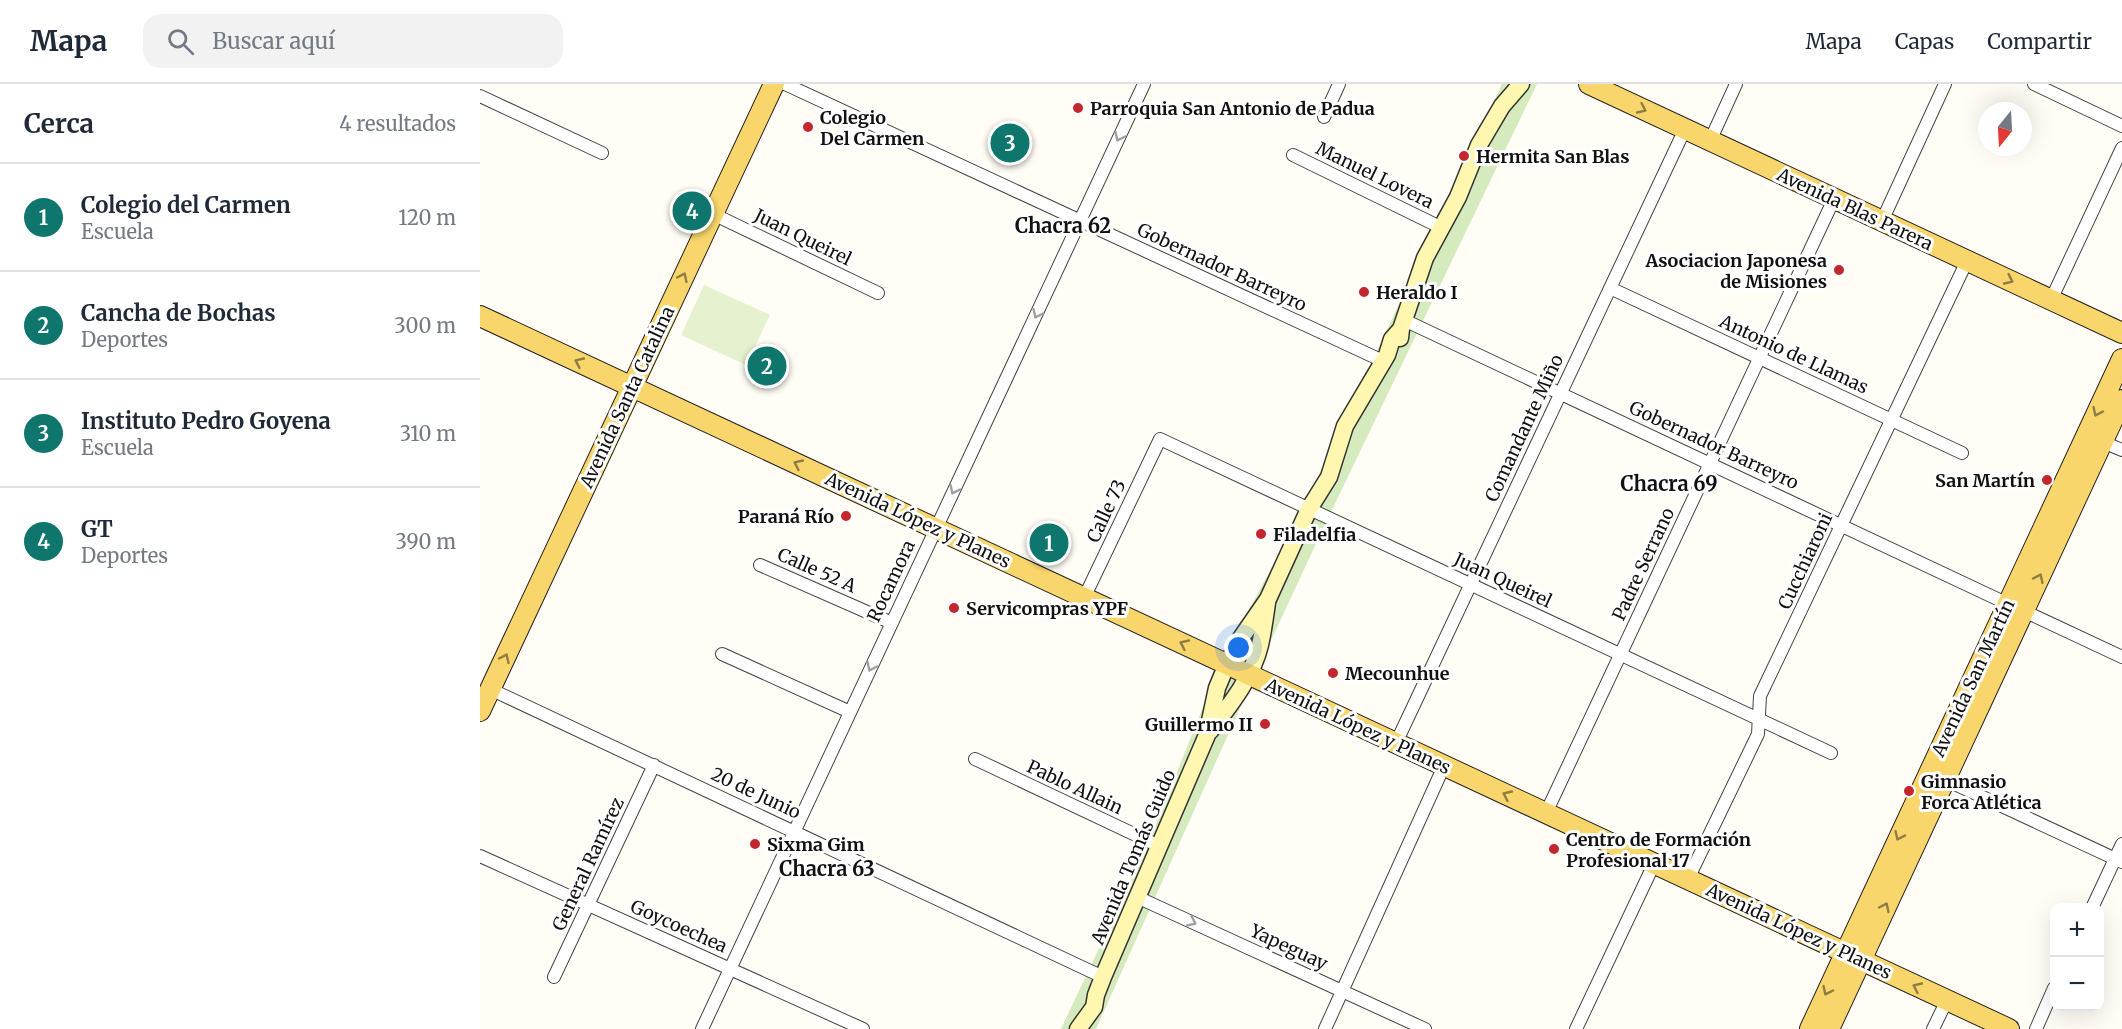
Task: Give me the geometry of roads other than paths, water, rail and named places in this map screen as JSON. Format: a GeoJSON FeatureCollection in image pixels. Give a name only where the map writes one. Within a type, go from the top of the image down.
{"type":"FeatureCollection","features":[{"type":"Feature","properties":{"kind":"main road","name":"Avenida Santa Catalina"},"geometry":{"type":"LineString","coordinates":[[480,711],[774,84]]}},
{"type":"Feature","properties":{"kind":"main road","name":"Avenida Tomás Guido"},"geometry":{"type":"LineString","coordinates":[[1502,106],[1506,84]]}},
{"type":"Feature","properties":{"kind":"main road","name":"Avenida Tomás Guido"},"geometry":{"type":"LineString","coordinates":[[1081,1024],[1094,1007],[1103,977],[1207,735],[1217,688],[1227,664],[1241,638],[1268,599],[1309,509],[1329,477],[1345,426],[1385,358],[1399,342],[1402,325],[1425,258],[1458,197],[1479,145],[1502,106],[1521,84]]}},
{"type":"Feature","properties":{"kind":"main road","name":"Avenida Blas Parera"},"geometry":{"type":"LineString","coordinates":[[1589,84],[2122,333]]}},
{"type":"Feature","properties":{"kind":"main road","name":"Avenida López y Planes"},"geometry":{"type":"LineString","coordinates":[[480,316],[2008,1029]]}},
{"type":"Feature","properties":{"kind":"main road","name":"Avenida San Martín"},"geometry":{"type":"LineString","coordinates":[[1810,1029],[1853,956],[1944,779],[2122,359]]}},
{"type":"Feature","properties":{"kind":"main road","name":"Avenida San Martín"},"geometry":{"type":"LineString","coordinates":[[1829,1029],[1853,956],[2016,608],[2103,442],[2122,400]]}},
{"type":"Feature","properties":{"kind":"main road","name":"Avenida Tomás Guido"},"geometry":{"type":"LineString","coordinates":[[1207,735],[1239,692],[1248,674],[1260,647],[1268,599]]}},
{"type":"Feature","properties":{"kind":"street","name":"Gobernador Barreyro"},"geometry":{"type":"LineString","coordinates":[[785,84],[1080,221],[1385,358]]}},
{"type":"Feature","properties":{"kind":"street","name":"Rocamora"},"geometry":{"type":"LineString","coordinates":[[702,1029],[1144,84]]}},
{"type":"Feature","properties":{"kind":"street"},"geometry":{"type":"LineString","coordinates":[[1324,117],[1339,84]]}},
{"type":"Feature","properties":{"kind":"street"},"geometry":{"type":"LineString","coordinates":[[1710,141],[1736,84]]}},
{"type":"Feature","properties":{"kind":"street"},"geometry":{"type":"LineString","coordinates":[[1882,221],[1945,84]]}},
{"type":"Feature","properties":{"kind":"street"},"geometry":{"type":"LineString","coordinates":[[2034,84],[2122,126]]}},
{"type":"Feature","properties":{"kind":"street"},"geometry":{"type":"LineString","coordinates":[[480,96],[602,153]]}},
{"type":"Feature","properties":{"kind":"street","name":"Comandante Miño"},"geometry":{"type":"LineString","coordinates":[[1396,743],[1685,129]]}},
{"type":"Feature","properties":{"kind":"street"},"geometry":{"type":"LineString","coordinates":[[2051,300],[2122,148]]}},
{"type":"Feature","properties":{"kind":"street","name":"Manuel Lovera"},"geometry":{"type":"LineString","coordinates":[[1293,155],[1442,228]]}},
{"type":"Feature","properties":{"kind":"street","name":"Padre Serrano"},"geometry":{"type":"LineString","coordinates":[[1546,813],[1834,199]]}},
{"type":"Feature","properties":{"kind":"street","name":"Juan Queirel"},"geometry":{"type":"LineString","coordinates":[[713,214],[878,294]]}},
{"type":"Feature","properties":{"kind":"street","name":"Cucchiaroni"},"geometry":{"type":"LineString","coordinates":[[1688,879],[1758,734],[1760,696],[1967,261]]}},
{"type":"Feature","properties":{"kind":"street","name":"Antonio de Llamas"},"geometry":{"type":"LineString","coordinates":[[1610,288],[1962,453]]}},
{"type":"Feature","properties":{"kind":"street","name":"Gobernador Barreyro"},"geometry":{"type":"LineString","coordinates":[[1402,325],[1561,393],[2122,657]]}},
{"type":"Feature","properties":{"kind":"street","name":"Juan Queirel"},"geometry":{"type":"LineString","coordinates":[[1160,439],[1831,753]]}},
{"type":"Feature","properties":{"kind":"street","name":"Calle 73"},"geometry":{"type":"LineString","coordinates":[[1084,598],[1160,439]]}},
{"type":"Feature","properties":{"kind":"street"},"geometry":{"type":"LineString","coordinates":[[2103,442],[2122,450]]}},
{"type":"Feature","properties":{"kind":"street","name":"Calle 52 A"},"geometry":{"type":"LineString","coordinates":[[760,565],[892,622]]}},
{"type":"Feature","properties":{"kind":"street"},"geometry":{"type":"LineString","coordinates":[[722,654],[850,712]]}},
{"type":"Feature","properties":{"kind":"street","name":"20 de Junio"},"geometry":{"type":"LineString","coordinates":[[490,689],[1103,977]]}},
{"type":"Feature","properties":{"kind":"street","name":"Pablo Allain"},"geometry":{"type":"LineString","coordinates":[[975,759],[1159,846]]}},
{"type":"Feature","properties":{"kind":"street","name":"General Ramírez"},"geometry":{"type":"LineString","coordinates":[[554,977],[654,765]]}},
{"type":"Feature","properties":{"kind":"street"},"geometry":{"type":"LineString","coordinates":[[1325,1029],[1444,766]]}},
{"type":"Feature","properties":{"kind":"street"},"geometry":{"type":"LineString","coordinates":[[1944,779],[2118,861]]}},
{"type":"Feature","properties":{"kind":"street"},"geometry":{"type":"LineString","coordinates":[[2095,903],[2118,861],[2122,844]]}},
{"type":"Feature","properties":{"kind":"street","name":"Goycoechea"},"geometry":{"type":"LineString","coordinates":[[480,856],[863,1029]]}},
{"type":"Feature","properties":{"kind":"street"},"geometry":{"type":"LineString","coordinates":[[1576,1029],[1654,864]]}},
{"type":"Feature","properties":{"kind":"street","name":"Yapeguay"},"geometry":{"type":"LineString","coordinates":[[1138,898],[1425,1029]]}},
{"type":"Feature","properties":{"kind":"street"},"geometry":{"type":"LineString","coordinates":[[2036,1029],[2050,999]]}},
{"type":"Feature","properties":{"kind":"street"},"geometry":{"type":"LineString","coordinates":[[1933,1029],[1947,1000]]}},
{"type":"Feature","properties":{"kind":"place","name":"Parroquia San Antonio de Padua"},"geometry":{"type":"Point","coordinates":[1078,108]}},
{"type":"Feature","properties":{"kind":"place","name":"Colegio Del Carmen"},"geometry":{"type":"Point","coordinates":[808,127]}},
{"type":"Feature","properties":{"kind":"place","name":"Instituto Pedro Goyena"},"geometry":{"type":"Point","coordinates":[1010,143]}},
{"type":"Feature","properties":{"kind":"place","name":"Hermita San Blas"},"geometry":{"type":"Point","coordinates":[1464,156]}},
{"type":"Feature","properties":{"kind":"place","name":"GT"},"geometry":{"type":"Point","coordinates":[692,211]}},
{"type":"Feature","properties":{"kind":"place","name":"Asociacion Japonesa de Misiones"},"geometry":{"type":"Point","coordinates":[1839,270]}},
{"type":"Feature","properties":{"kind":"place","name":"Heraldo I"},"geometry":{"type":"Point","coordinates":[1364,292]}},
{"type":"Feature","properties":{"kind":"place","name":"Cancha de Bochas"},"geometry":{"type":"Point","coordinates":[767,366]}},
{"type":"Feature","properties":{"kind":"place","name":"San Martín"},"geometry":{"type":"Point","coordinates":[2047,480]}},
{"type":"Feature","properties":{"kind":"place","name":"Paraná Río"},"geometry":{"type":"Point","coordinates":[846,516]}},
{"type":"Feature","properties":{"kind":"place","name":"Filadelfia"},"geometry":{"type":"Point","coordinates":[1261,534]}},
{"type":"Feature","properties":{"kind":"place","name":"Colegio del Carmen"},"geometry":{"type":"Point","coordinates":[1049,543]}},
{"type":"Feature","properties":{"kind":"place","name":"Servicompras YPF"},"geometry":{"type":"Point","coordinates":[954,608]}},
{"type":"Feature","properties":{"kind":"place","name":"Mecounhue"},"geometry":{"type":"Point","coordinates":[1333,673]}},
{"type":"Feature","properties":{"kind":"place","name":"Guillermo II"},"geometry":{"type":"Point","coordinates":[1265,724]}},
{"type":"Feature","properties":{"kind":"place","name":"Gimnasio Forca Atlética"},"geometry":{"type":"Point","coordinates":[1909,791]}},
{"type":"Feature","properties":{"kind":"place","name":"Sixma Gim"},"geometry":{"type":"Point","coordinates":[755,844]}},
{"type":"Feature","properties":{"kind":"place","name":"Centro de Formación Profesional 17"},"geometry":{"type":"Point","coordinates":[1554,849]}},
{"type":"Feature","properties":{"kind":"district","name":"Chacra 62"},"geometry":{"type":"Point","coordinates":[1063,225]}},
{"type":"Feature","properties":{"kind":"district","name":"Chacra 69"},"geometry":{"type":"Point","coordinates":[1669,483]}},
{"type":"Feature","properties":{"kind":"district","name":"Chacra 63"},"geometry":{"type":"Point","coordinates":[827,868]}}]}
